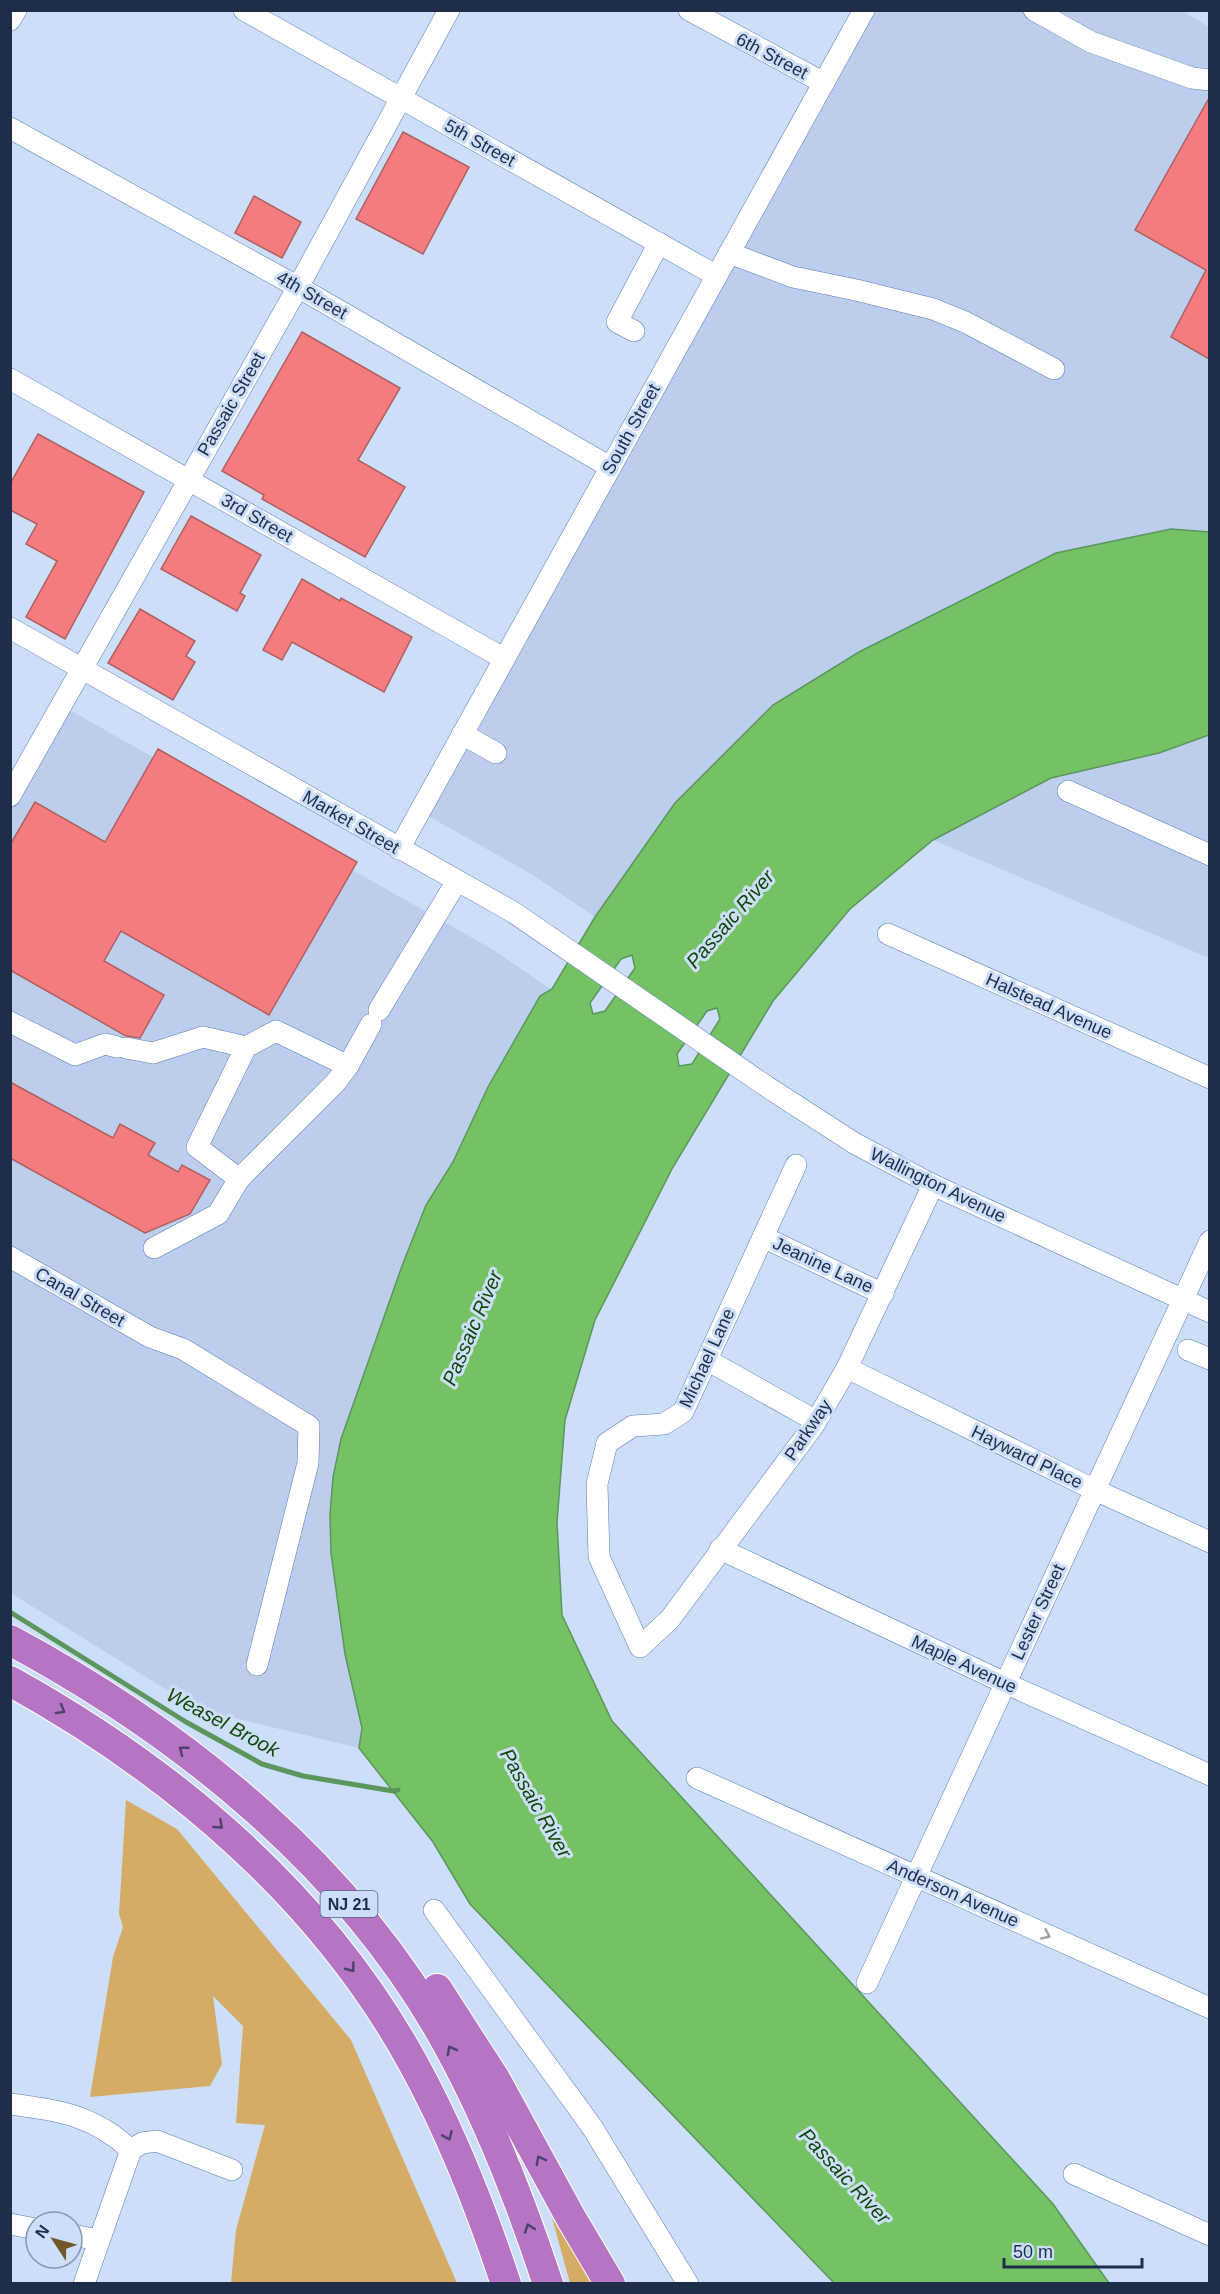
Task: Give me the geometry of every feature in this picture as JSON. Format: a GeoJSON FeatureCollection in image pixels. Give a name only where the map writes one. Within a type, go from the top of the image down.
{"type":"FeatureCollection","features":[{"type":"Feature","properties":{"kind":"highway","name":"NJ 21"},"geometry":{"type":"LineString","coordinates":[[10,1640],[97,1690],[177,1745],[218,1777],[292,1843],[329,1882],[380,1943],[447,2043],[493,2136],[548,2283]]}},
{"type":"Feature","properties":{"kind":"highway","name":"NJ 21"},"geometry":{"type":"LineString","coordinates":[[10,1682],[77,1720],[156,1774],[232,1837],[266,1869],[314,1921],[361,1982],[412,2062],[460,2162],[506,2283]]}},
{"type":"Feature","properties":{"kind":"highway"},"geometry":{"type":"LineString","coordinates":[[218,1777],[262,1806],[325,1858],[377,1910],[409,1948],[495,2079],[587,2246],[610,2283]]}},
{"type":"Feature","properties":{"kind":"street"},"geometry":{"type":"LineString","coordinates":[[10,20],[16,10]]}},
{"type":"Feature","properties":{"kind":"street","name":"5th Street"},"geometry":{"type":"LineString","coordinates":[[244,10],[717,276]]}},
{"type":"Feature","properties":{"kind":"street","name":"Passaic Street"},"geometry":{"type":"LineString","coordinates":[[10,796],[298,287],[449,10]]}},
{"type":"Feature","properties":{"kind":"street","name":"6th Street"},"geometry":{"type":"LineString","coordinates":[[689,10],[824,83]]}},
{"type":"Feature","properties":{"kind":"street","name":"South Street"},"geometry":{"type":"LineString","coordinates":[[399,849],[864,10]]}},
{"type":"Feature","properties":{"kind":"street"},"geometry":{"type":"LineString","coordinates":[[1034,10],[1091,42],[1192,78],[1209,80]]}},
{"type":"Feature","properties":{"kind":"street","name":"4th Street"},"geometry":{"type":"LineString","coordinates":[[10,128],[298,287],[610,467]]}},
{"type":"Feature","properties":{"kind":"street"},"geometry":{"type":"LineString","coordinates":[[634,331],[617,322],[659,243]]}},
{"type":"Feature","properties":{"kind":"street"},"geometry":{"type":"LineString","coordinates":[[729,253],[793,277],[933,309],[966,322],[1054,369]]}},
{"type":"Feature","properties":{"kind":"street","name":"3rd Street"},"geometry":{"type":"LineString","coordinates":[[10,379],[504,658]]}},
{"type":"Feature","properties":{"kind":"street","name":"Market Street"},"geometry":{"type":"LineString","coordinates":[[10,628],[513,912],[683,1029]]}},
{"type":"Feature","properties":{"kind":"street"},"geometry":{"type":"LineString","coordinates":[[462,734],[496,753]]}},
{"type":"Feature","properties":{"kind":"street"},"geometry":{"type":"LineString","coordinates":[[1068,791],[1209,855]]}},
{"type":"Feature","properties":{"kind":"street"},"geometry":{"type":"LineString","coordinates":[[154,1248],[218,1214],[239,1179],[336,1082],[348,1066],[457,881]]}},
{"type":"Feature","properties":{"kind":"street","name":"Halstead Avenue"},"geometry":{"type":"LineString","coordinates":[[888,934],[1209,1078]]}},
{"type":"Feature","properties":{"kind":"street"},"geometry":{"type":"LineString","coordinates":[[10,1022],[75,1055],[105,1044],[153,1053],[203,1037],[246,1047]]}},
{"type":"Feature","properties":{"kind":"street","name":"Wallington Avenue"},"geometry":{"type":"LineString","coordinates":[[683,1029],[854,1143],[933,1185],[1209,1312]]}},
{"type":"Feature","properties":{"kind":"street"},"geometry":{"type":"LineString","coordinates":[[239,1179],[197,1147],[246,1047],[276,1031],[348,1066]]}},
{"type":"Feature","properties":{"kind":"street","name":"Michael Lane"},"geometry":{"type":"LineString","coordinates":[[640,1647],[599,1557],[597,1484],[607,1443],[633,1426],[664,1424],[683,1412],[796,1165]]}},
{"type":"Feature","properties":{"kind":"street","name":"Parkway"},"geometry":{"type":"LineString","coordinates":[[640,1647],[670,1619],[816,1421],[847,1368],[933,1185]]}},
{"type":"Feature","properties":{"kind":"street","name":"Jeanine Lane"},"geometry":{"type":"LineString","coordinates":[[763,1237],[883,1294]]}},
{"type":"Feature","properties":{"kind":"street","name":"Lester Street"},"geometry":{"type":"LineString","coordinates":[[867,1983],[1209,1241]]}},
{"type":"Feature","properties":{"kind":"street","name":"Canal Street"},"geometry":{"type":"LineString","coordinates":[[10,1257],[150,1337],[183,1349],[309,1426],[308,1463],[257,1665]]}},
{"type":"Feature","properties":{"kind":"street"},"geometry":{"type":"LineString","coordinates":[[1188,1350],[1209,1359]]}},
{"type":"Feature","properties":{"kind":"street"},"geometry":{"type":"LineString","coordinates":[[707,1360],[816,1421]]}},
{"type":"Feature","properties":{"kind":"street","name":"Hayward Place"},"geometry":{"type":"LineString","coordinates":[[847,1368],[1095,1490],[1209,1542]]}},
{"type":"Feature","properties":{"kind":"street","name":"Maple Avenue"},"geometry":{"type":"LineString","coordinates":[[720,1549],[1005,1683],[1209,1775]]}},
{"type":"Feature","properties":{"kind":"street","name":"Anderson Avenue"},"geometry":{"type":"LineString","coordinates":[[697,1778],[1209,2008]]}},
{"type":"Feature","properties":{"kind":"street"},"geometry":{"type":"LineString","coordinates":[[434,1910],[592,2127],[688,2283]]}},
{"type":"Feature","properties":{"kind":"street"},"geometry":{"type":"LineString","coordinates":[[10,2104],[51,2110],[85,2119],[113,2134],[131,2150]]}},
{"type":"Feature","properties":{"kind":"street"},"geometry":{"type":"LineString","coordinates":[[84,2283],[131,2150],[142,2143],[157,2141],[232,2170]]}},
{"type":"Feature","properties":{"kind":"street"},"geometry":{"type":"LineString","coordinates":[[1074,2174],[1209,2235]]}},
{"type":"Feature","properties":{"kind":"street"},"geometry":{"type":"LineString","coordinates":[[84,2237],[99,2240]]}},
{"type":"Feature","properties":{"kind":"shaded area"},"geometry":{"type":"Polygon","coordinates":[[[865,11],[1182,11],[1209,27],[1209,532],[1171,529],[675,803],[595,917],[533,875],[421,812],[865,11]]]}},
{"type":"Feature","properties":{"kind":"shaded area"},"geometry":{"type":"Polygon","coordinates":[[[61,705],[492,949],[552,990],[540,996],[488,1087],[453,1162],[426,1205],[341,1439],[333,1477],[330,1515],[331,1553],[345,1654],[362,1728],[359,1748],[197,1709],[11,1593],[11,792],[61,705]]]}},
{"type":"Feature","properties":{"kind":"shaded area"},"geometry":{"type":"Polygon","coordinates":[[[1209,735],[1209,958],[933,840],[1051,778],[1159,753],[1209,735]]]}},
{"type":"Feature","properties":{"kind":"shaded area"},"geometry":{"type":"Polygon","coordinates":[[[126,1800],[177,1829],[351,2040],[457,2283],[231,2283],[236,2230],[265,2125],[236,2123],[243,2026],[213,1996],[222,2064],[210,2086],[90,2097],[113,1957],[123,1927],[119,1914],[126,1800]]]}},
{"type":"Feature","properties":{"kind":"shaded area"},"geometry":{"type":"Polygon","coordinates":[[[552,2218],[597,2283],[570,2283],[552,2218]]]}},
{"type":"Feature","properties":{"kind":"water","name":"Passaic River"},"geometry":{"type":"Polygon","coordinates":[[[1171,529],[1209,532],[1209,735],[1159,753],[1051,778],[933,840],[850,909],[773,1001],[673,1167],[595,1320],[565,1420],[557,1522],[562,1615],[612,1721],[1053,2204],[1109,2283],[834,2283],[470,1904],[433,1842],[359,1748],[362,1728],[345,1654],[331,1553],[330,1515],[333,1477],[341,1439],[426,1205],[453,1162],[488,1087],[540,996],[552,989],[595,917],[675,803],[773,705],[859,652],[1056,553],[1171,529]],[[632,955],[621,959],[590,1003],[593,1014],[605,1011],[635,968],[632,955]],[[717,1008],[707,1011],[677,1054],[679,1066],[692,1064],[720,1019],[717,1008]]]}},
{"type":"Feature","properties":{"kind":"building"},"geometry":{"type":"Polygon","coordinates":[[[1209,98],[1209,359],[1171,337],[1206,270],[1135,230],[1209,98]]]}},
{"type":"Feature","properties":{"kind":"building"},"geometry":{"type":"Polygon","coordinates":[[[403,132],[469,167],[423,254],[356,219],[403,132]]]}},
{"type":"Feature","properties":{"kind":"building"},"geometry":{"type":"Polygon","coordinates":[[[254,196],[301,222],[282,258],[235,233],[254,196]]]}},
{"type":"Feature","properties":{"kind":"building"},"geometry":{"type":"Polygon","coordinates":[[[302,332],[400,388],[358,460],[405,487],[365,557],[262,499],[264,495],[222,471],[302,332]]]}},
{"type":"Feature","properties":{"kind":"building"},"geometry":{"type":"Polygon","coordinates":[[[38,434],[144,492],[65,639],[26,617],[57,561],[26,544],[37,524],[10,510],[10,484],[38,434]]]}},
{"type":"Feature","properties":{"kind":"building"},"geometry":{"type":"Polygon","coordinates":[[[191,516],[261,555],[240,593],[245,596],[237,611],[161,569],[191,516]]]}},
{"type":"Feature","properties":{"kind":"building"},"geometry":{"type":"Polygon","coordinates":[[[302,579],[412,637],[384,692],[292,642],[282,660],[263,650],[302,579]]]}},
{"type":"Feature","properties":{"kind":"building"},"geometry":{"type":"Polygon","coordinates":[[[140,609],[195,641],[186,656],[195,662],[173,700],[108,663],[140,609]]]}},
{"type":"Feature","properties":{"kind":"building"},"geometry":{"type":"Polygon","coordinates":[[[158,749],[357,862],[269,1015],[121,931],[104,961],[164,995],[140,1038],[126,1036],[10,970],[10,845],[35,802],[105,842],[158,749]]]}},
{"type":"Feature","properties":{"kind":"building"},"geometry":{"type":"Polygon","coordinates":[[[10,1082],[113,1138],[120,1124],[155,1143],[148,1155],[178,1172],[182,1165],[210,1180],[190,1214],[145,1233],[10,1158],[10,1082]]]}},
{"type":"Feature","properties":{"kind":"waterway","name":"Weasel Brook"},"geometry":{"type":"LineString","coordinates":[[10,1612],[186,1722],[262,1764],[303,1776],[398,1790]]}}]}
